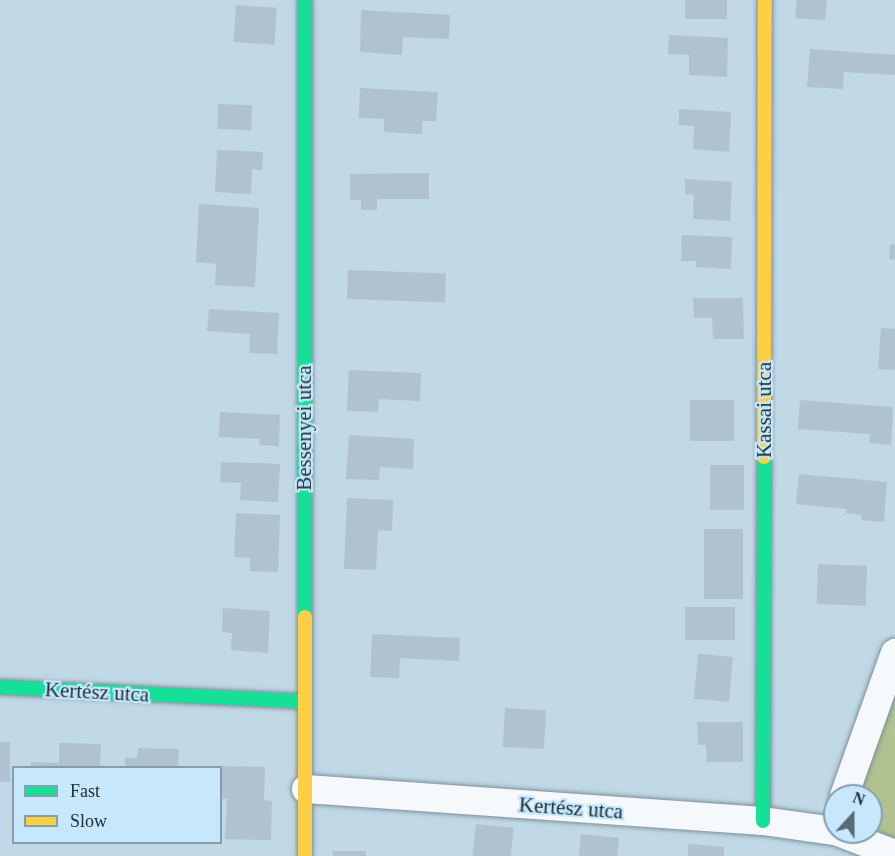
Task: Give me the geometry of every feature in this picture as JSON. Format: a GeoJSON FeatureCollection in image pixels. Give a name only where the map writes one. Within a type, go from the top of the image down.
{"type":"FeatureCollection","features":[{"type":"Feature","properties":{"kind":"street","name":"Bessenyei utca"},"geometry":{"type":"LineString","coordinates":[[305,0],[302,701],[306,789],[305,856]]}},
{"type":"Feature","properties":{"kind":"street","name":"Kassai utca"},"geometry":{"type":"LineString","coordinates":[[763,821],[765,0]]}},
{"type":"Feature","properties":{"kind":"street"},"geometry":{"type":"LineString","coordinates":[[848,784],[895,653]]}},
{"type":"Feature","properties":{"kind":"street","name":"Kertész utca"},"geometry":{"type":"LineString","coordinates":[[0,687],[302,701]]}},
{"type":"Feature","properties":{"kind":"street","name":"Kertész utca"},"geometry":{"type":"LineString","coordinates":[[306,789],[763,821],[823,828]]}},
{"type":"Feature","properties":{"kind":"street","name":"Kertész utca"},"geometry":{"type":"LineString","coordinates":[[871,844],[895,854]]}},
{"type":"Feature","properties":{"kind":"green space"},"geometry":{"type":"Polygon","coordinates":[[[895,690],[895,838],[883,834],[883,784],[861,784],[895,690]]]}},
{"type":"Feature","properties":{"kind":"building"},"geometry":{"type":"Polygon","coordinates":[[[685,0],[727,0],[727,19],[685,19],[685,0]]]}},
{"type":"Feature","properties":{"kind":"building"},"geometry":{"type":"Polygon","coordinates":[[[797,0],[827,0],[825,20],[795,18],[797,0]]]}},
{"type":"Feature","properties":{"kind":"building"},"geometry":{"type":"Polygon","coordinates":[[[236,5],[277,8],[274,45],[233,42],[236,5]]]}},
{"type":"Feature","properties":{"kind":"building"},"geometry":{"type":"Polygon","coordinates":[[[361,10],[450,15],[449,39],[403,37],[402,55],[360,52],[361,10]]]}},
{"type":"Feature","properties":{"kind":"building"},"geometry":{"type":"Polygon","coordinates":[[[669,35],[728,38],[727,77],[689,75],[689,55],[668,54],[669,35]]]}},
{"type":"Feature","properties":{"kind":"building"},"geometry":{"type":"Polygon","coordinates":[[[810,49],[895,55],[895,75],[844,72],[843,89],[807,87],[810,49]]]}},
{"type":"Feature","properties":{"kind":"building"},"geometry":{"type":"Polygon","coordinates":[[[360,88],[438,92],[436,121],[422,121],[422,134],[384,132],[384,119],[359,118],[360,88]]]}},
{"type":"Feature","properties":{"kind":"building"},"geometry":{"type":"Polygon","coordinates":[[[218,104],[252,105],[251,130],[217,129],[218,104]]]}},
{"type":"Feature","properties":{"kind":"building"},"geometry":{"type":"Polygon","coordinates":[[[679,109],[731,112],[729,152],[693,149],[694,126],[679,125],[679,109]]]}},
{"type":"Feature","properties":{"kind":"building"},"geometry":{"type":"Polygon","coordinates":[[[217,150],[263,152],[262,170],[252,169],[251,194],[215,192],[217,150]]]}},
{"type":"Feature","properties":{"kind":"building"},"geometry":{"type":"Polygon","coordinates":[[[429,173],[429,199],[377,199],[377,210],[361,210],[361,200],[350,200],[350,174],[429,173]]]}},
{"type":"Feature","properties":{"kind":"building"},"geometry":{"type":"Polygon","coordinates":[[[685,179],[732,182],[730,221],[693,219],[694,195],[685,194],[685,179]]]}},
{"type":"Feature","properties":{"kind":"building"},"geometry":{"type":"Polygon","coordinates":[[[199,204],[259,208],[255,287],[215,285],[216,264],[196,262],[199,204]]]}},
{"type":"Feature","properties":{"kind":"building"},"geometry":{"type":"Polygon","coordinates":[[[682,235],[732,237],[731,269],[696,267],[696,261],[681,261],[682,235]]]}},
{"type":"Feature","properties":{"kind":"building"},"geometry":{"type":"Polygon","coordinates":[[[890,244],[895,245],[895,260],[889,259],[890,244]]]}},
{"type":"Feature","properties":{"kind":"building"},"geometry":{"type":"Polygon","coordinates":[[[348,270],[446,273],[445,302],[347,299],[348,270]]]}},
{"type":"Feature","properties":{"kind":"building"},"geometry":{"type":"Polygon","coordinates":[[[693,298],[743,298],[744,339],[713,339],[712,318],[694,318],[693,298]]]}},
{"type":"Feature","properties":{"kind":"building"},"geometry":{"type":"Polygon","coordinates":[[[209,309],[279,313],[277,354],[249,353],[250,334],[207,331],[209,309]]]}},
{"type":"Feature","properties":{"kind":"building"},"geometry":{"type":"Polygon","coordinates":[[[881,328],[895,329],[895,370],[878,369],[881,328]]]}},
{"type":"Feature","properties":{"kind":"building"},"geometry":{"type":"Polygon","coordinates":[[[349,370],[421,373],[420,401],[379,399],[378,412],[347,411],[349,370]]]}},
{"type":"Feature","properties":{"kind":"building"},"geometry":{"type":"Polygon","coordinates":[[[690,400],[734,400],[734,441],[690,441],[690,400]]]}},
{"type":"Feature","properties":{"kind":"building"},"geometry":{"type":"Polygon","coordinates":[[[800,400],[893,407],[891,445],[869,443],[870,434],[798,429],[800,400]]]}},
{"type":"Feature","properties":{"kind":"building"},"geometry":{"type":"Polygon","coordinates":[[[220,412],[280,415],[279,446],[259,445],[260,439],[219,437],[220,412]]]}},
{"type":"Feature","properties":{"kind":"building"},"geometry":{"type":"Polygon","coordinates":[[[349,435],[414,439],[413,469],[380,467],[379,480],[346,479],[349,435]]]}},
{"type":"Feature","properties":{"kind":"building"},"geometry":{"type":"Polygon","coordinates":[[[221,462],[280,464],[278,502],[240,500],[241,483],[220,482],[221,462]]]}},
{"type":"Feature","properties":{"kind":"building"},"geometry":{"type":"Polygon","coordinates":[[[710,465],[744,465],[744,510],[710,510],[710,465]]]}},
{"type":"Feature","properties":{"kind":"building"},"geometry":{"type":"Polygon","coordinates":[[[799,474],[887,482],[884,522],[861,520],[862,515],[846,513],[847,509],[796,504],[799,474]]]}},
{"type":"Feature","properties":{"kind":"building"},"geometry":{"type":"Polygon","coordinates":[[[347,498],[393,500],[392,531],[378,530],[376,570],[344,569],[347,498]]]}},
{"type":"Feature","properties":{"kind":"building"},"geometry":{"type":"Polygon","coordinates":[[[236,513],[280,515],[278,572],[250,571],[250,558],[234,557],[236,513]]]}},
{"type":"Feature","properties":{"kind":"building"},"geometry":{"type":"Polygon","coordinates":[[[704,529],[743,529],[743,599],[704,599],[704,529]]]}},
{"type":"Feature","properties":{"kind":"building"},"geometry":{"type":"Polygon","coordinates":[[[818,564],[867,566],[866,606],[817,604],[818,564]]]}},
{"type":"Feature","properties":{"kind":"building"},"geometry":{"type":"Polygon","coordinates":[[[685,607],[735,607],[735,640],[685,640],[685,607]]]}},
{"type":"Feature","properties":{"kind":"building"},"geometry":{"type":"Polygon","coordinates":[[[223,608],[270,611],[268,653],[231,650],[232,633],[222,632],[223,608]]]}},
{"type":"Feature","properties":{"kind":"building"},"geometry":{"type":"Polygon","coordinates":[[[372,634],[460,638],[459,661],[400,658],[399,678],[370,677],[372,634]]]}},
{"type":"Feature","properties":{"kind":"building"},"geometry":{"type":"Polygon","coordinates":[[[698,654],[733,657],[729,702],[694,699],[698,654]]]}},
{"type":"Feature","properties":{"kind":"building"},"geometry":{"type":"Polygon","coordinates":[[[505,708],[546,710],[544,749],[503,747],[505,708]]]}},
{"type":"Feature","properties":{"kind":"building"},"geometry":{"type":"Polygon","coordinates":[[[697,722],[743,722],[743,762],[707,762],[706,745],[698,745],[697,722]]]}},
{"type":"Feature","properties":{"kind":"building"},"geometry":{"type":"Polygon","coordinates":[[[0,742],[10,742],[10,782],[0,782],[0,742]]]}},
{"type":"Feature","properties":{"kind":"building"},"geometry":{"type":"Polygon","coordinates":[[[59,743],[101,744],[100,766],[31,766],[31,762],[59,763],[59,743]]]}},
{"type":"Feature","properties":{"kind":"building"},"geometry":{"type":"Polygon","coordinates":[[[138,748],[179,749],[178,766],[125,766],[125,758],[137,758],[138,748]]]}},
{"type":"Feature","properties":{"kind":"building"},"geometry":{"type":"Polygon","coordinates":[[[222,766],[265,767],[264,800],[272,801],[271,840],[225,839],[227,799],[222,799],[222,766]]]}},
{"type":"Feature","properties":{"kind":"building"},"geometry":{"type":"Polygon","coordinates":[[[476,824],[514,828],[511,856],[473,856],[476,824]]]}},
{"type":"Feature","properties":{"kind":"building"},"geometry":{"type":"Polygon","coordinates":[[[581,834],[619,838],[617,856],[579,856],[581,834]]]}},
{"type":"Feature","properties":{"kind":"building"},"geometry":{"type":"Polygon","coordinates":[[[688,844],[724,847],[724,856],[688,856],[688,844]]]}},
{"type":"Feature","properties":{"kind":"building"},"geometry":{"type":"Polygon","coordinates":[[[333,851],[366,851],[366,856],[333,856],[333,851]]]}},
{"type":"Feature","properties":{"kind":"traffic: fast"},"geometry":{"type":"LineString","coordinates":[[305,0],[305,617]]}},
{"type":"Feature","properties":{"kind":"traffic: fast"},"geometry":{"type":"LineString","coordinates":[[763,821],[764,457]]}},
{"type":"Feature","properties":{"kind":"traffic: fast"},"geometry":{"type":"LineString","coordinates":[[0,687],[302,701]]}},
{"type":"Feature","properties":{"kind":"traffic: slow"},"geometry":{"type":"LineString","coordinates":[[764,457],[765,0]]}},
{"type":"Feature","properties":{"kind":"traffic: slow"},"geometry":{"type":"LineString","coordinates":[[305,617],[305,856]]}}]}
